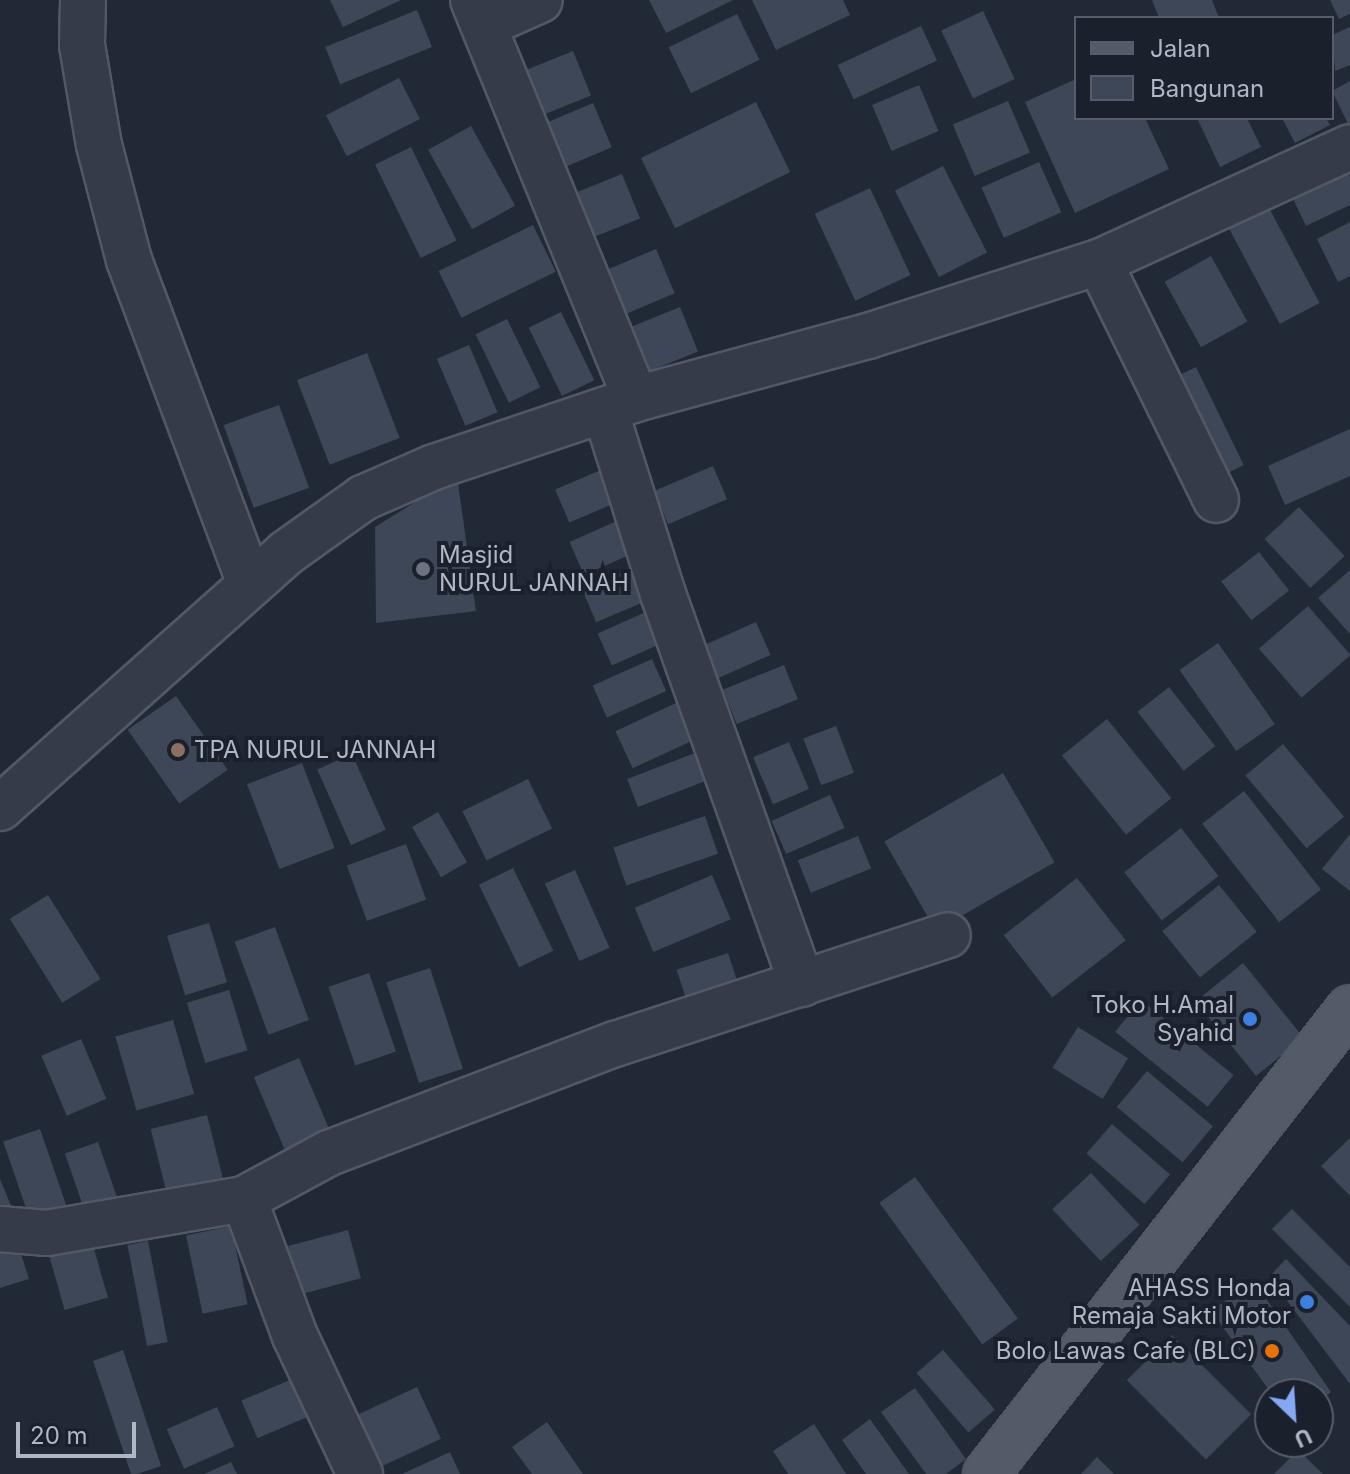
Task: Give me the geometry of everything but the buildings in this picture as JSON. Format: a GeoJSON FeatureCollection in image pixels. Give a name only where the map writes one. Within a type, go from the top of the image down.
{"type":"FeatureCollection","features":[{"type":"Feature","properties":{"kind":"main road"},"geometry":{"type":"LineString","coordinates":[[986,1474],[1350,1008]]}},
{"type":"Feature","properties":{"kind":"street"},"geometry":{"type":"LineString","coordinates":[[83,0],[82,45],[99,145],[129,260],[250,584]]}},
{"type":"Feature","properties":{"kind":"street"},"geometry":{"type":"LineString","coordinates":[[540,0],[479,12],[621,404],[663,594],[802,984]]}},
{"type":"Feature","properties":{"kind":"street"},"geometry":{"type":"LineString","coordinates":[[0,808],[250,584],[363,498],[434,467],[621,404],[868,336],[1099,262],[1350,147]]}},
{"type":"Feature","properties":{"kind":"street"},"geometry":{"type":"LineString","coordinates":[[1099,262],[1216,500]]}},
{"type":"Feature","properties":{"kind":"street"},"geometry":{"type":"LineString","coordinates":[[0,1229],[47,1233],[244,1199],[329,1153],[615,1044],[948,935]]}},
{"type":"Feature","properties":{"kind":"street"},"geometry":{"type":"LineString","coordinates":[[244,1199],[295,1336],[360,1474]]}},
{"type":"Feature","properties":{"kind":"place","name":"Masjid NURUL JANNAH"},"geometry":{"type":"Point","coordinates":[423,569]}},
{"type":"Feature","properties":{"kind":"place","name":"TPA NURUL JANNAH"},"geometry":{"type":"Point","coordinates":[178,750]}},
{"type":"Feature","properties":{"kind":"place","name":"Toko H.Amal Syahid"},"geometry":{"type":"Point","coordinates":[1250,1019]}},
{"type":"Feature","properties":{"kind":"place","name":"AHASS Honda Remaja Sakti Motor"},"geometry":{"type":"Point","coordinates":[1307,1302]}},
{"type":"Feature","properties":{"kind":"place","name":"Bolo Lawas Cafe (BLC)"},"geometry":{"type":"Point","coordinates":[1272,1351]}}]}
